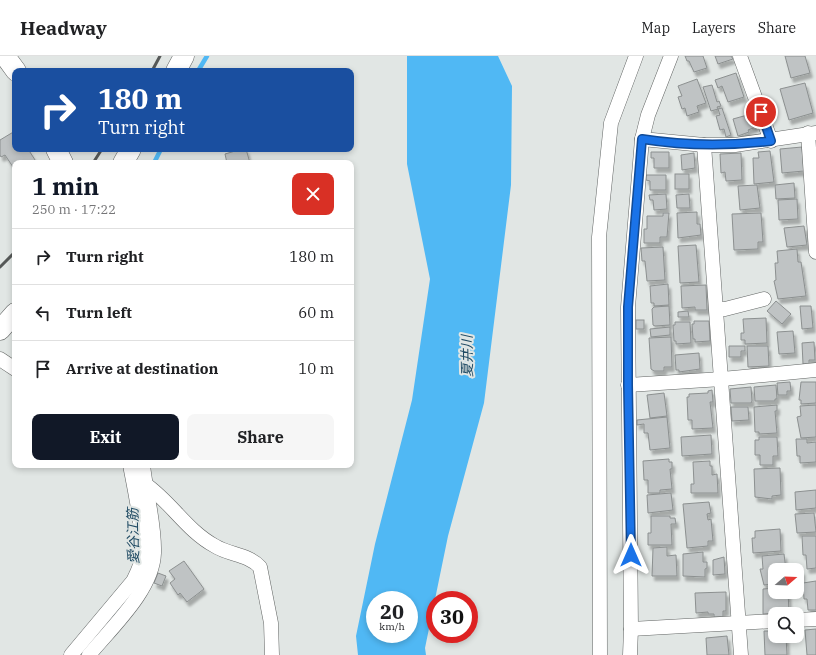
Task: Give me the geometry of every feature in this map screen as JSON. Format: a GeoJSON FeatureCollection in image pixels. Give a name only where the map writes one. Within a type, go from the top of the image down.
{"type":"FeatureCollection","features":[{"type":"Feature","properties":{"kind":"main road"},"geometry":{"type":"LineString","coordinates":[[5,56],[14,68]]}},
{"type":"Feature","properties":{"kind":"main road"},"geometry":{"type":"LineString","coordinates":[[178,68],[184,56]]}},
{"type":"Feature","properties":{"kind":"main road"},"geometry":{"type":"LineString","coordinates":[[0,330],[12,316]]}},
{"type":"Feature","properties":{"kind":"street"},"geometry":{"type":"LineString","coordinates":[[600,655],[599,237],[611,123],[636,56]]}},
{"type":"Feature","properties":{"kind":"street"},"geometry":{"type":"LineString","coordinates":[[630,655],[628,307],[642,139],[651,108],[671,56]]}},
{"type":"Feature","properties":{"kind":"street"},"geometry":{"type":"LineString","coordinates":[[740,56],[771,141]]}},
{"type":"Feature","properties":{"kind":"street"},"geometry":{"type":"LineString","coordinates":[[642,139],[704,145],[735,145],[771,141],[812,133],[816,252]]}},
{"type":"Feature","properties":{"kind":"street"},"geometry":{"type":"LineString","coordinates":[[704,145],[741,655]]}},
{"type":"Feature","properties":{"kind":"street"},"geometry":{"type":"LineString","coordinates":[[717,309],[724,309],[764,299]]}},
{"type":"Feature","properties":{"kind":"street"},"geometry":{"type":"LineString","coordinates":[[0,360],[12,367]]}},
{"type":"Feature","properties":{"kind":"street"},"geometry":{"type":"LineString","coordinates":[[628,385],[722,379],[816,370]]}},
{"type":"Feature","properties":{"kind":"street"},"geometry":{"type":"LineString","coordinates":[[71,655],[133,581],[139,567],[142,555],[141,537],[130,468]]}},
{"type":"Feature","properties":{"kind":"street"},"geometry":{"type":"LineString","coordinates":[[89,655],[135,600],[149,577],[154,554],[153,531],[143,468]]}},
{"type":"Feature","properties":{"kind":"street"},"geometry":{"type":"LineString","coordinates":[[145,484],[154,490],[182,521],[204,540],[223,550],[248,559],[260,567],[271,623],[272,655]]}},
{"type":"Feature","properties":{"kind":"street"},"geometry":{"type":"LineString","coordinates":[[804,620],[816,619]]}},
{"type":"Feature","properties":{"kind":"street"},"geometry":{"type":"LineString","coordinates":[[631,629],[768,621]]}},
{"type":"Feature","properties":{"kind":"water","name":"夏井川"},"geometry":{"type":"Polygon","coordinates":[[[407,56],[498,56],[512,86],[511,185],[484,403],[448,536],[437,591],[426,591],[426,655],[358,655],[356,636],[375,544],[412,400],[430,279],[407,164],[407,56]]]}},
{"type":"Feature","properties":{"kind":"building"},"geometry":{"type":"Polygon","coordinates":[[[685,56],[703,56],[707,68],[694,72],[685,56]]]}},
{"type":"Feature","properties":{"kind":"building"},"geometry":{"type":"Polygon","coordinates":[[[715,56],[731,56],[733,59],[718,64],[715,56]]]}},
{"type":"Feature","properties":{"kind":"building"},"geometry":{"type":"Polygon","coordinates":[[[785,56],[805,56],[810,73],[791,78],[785,56]]]}},
{"type":"Feature","properties":{"kind":"building"},"geometry":{"type":"Polygon","coordinates":[[[736,73],[744,97],[728,102],[722,86],[718,88],[715,80],[736,73]]]}},
{"type":"Feature","properties":{"kind":"building"},"geometry":{"type":"Polygon","coordinates":[[[697,79],[706,103],[697,106],[699,112],[687,116],[685,108],[682,109],[678,97],[682,96],[678,86],[697,79]]]}},
{"type":"Feature","properties":{"kind":"building"},"geometry":{"type":"Polygon","coordinates":[[[805,83],[813,113],[789,120],[780,89],[805,83]]]}},
{"type":"Feature","properties":{"kind":"building"},"geometry":{"type":"Polygon","coordinates":[[[712,85],[717,102],[719,101],[721,106],[717,107],[718,109],[711,111],[703,87],[712,85]]]}},
{"type":"Feature","properties":{"kind":"building"},"geometry":{"type":"Polygon","coordinates":[[[722,108],[731,135],[726,137],[724,129],[720,130],[716,116],[720,115],[718,109],[722,108]]]}},
{"type":"Feature","properties":{"kind":"building"},"geometry":{"type":"Polygon","coordinates":[[[751,114],[756,127],[748,130],[749,132],[738,136],[733,119],[751,114]]]}},
{"type":"Feature","properties":{"kind":"building"},"geometry":{"type":"Polygon","coordinates":[[[12,133],[12,152],[30,152],[35,160],[12,160],[12,166],[5,155],[1,157],[0,155],[0,140],[12,133]]]}},
{"type":"Feature","properties":{"kind":"building"},"geometry":{"type":"Polygon","coordinates":[[[802,147],[804,171],[782,173],[780,149],[802,147]]]}},
{"type":"Feature","properties":{"kind":"building"},"geometry":{"type":"Polygon","coordinates":[[[770,151],[774,182],[754,184],[753,158],[759,158],[758,152],[770,151]]]}},
{"type":"Feature","properties":{"kind":"building"},"geometry":{"type":"Polygon","coordinates":[[[232,152],[247,152],[249,160],[226,160],[225,154],[232,152]]]}},
{"type":"Feature","properties":{"kind":"building"},"geometry":{"type":"Polygon","coordinates":[[[651,152],[669,152],[669,168],[654,168],[654,158],[651,158],[651,152]]]}},
{"type":"Feature","properties":{"kind":"building"},"geometry":{"type":"Polygon","coordinates":[[[694,153],[695,168],[682,170],[681,155],[694,153]]]}},
{"type":"Feature","properties":{"kind":"building"},"geometry":{"type":"Polygon","coordinates":[[[741,153],[742,180],[726,181],[725,172],[721,173],[720,154],[741,153]]]}},
{"type":"Feature","properties":{"kind":"building"},"geometry":{"type":"Polygon","coordinates":[[[675,174],[689,174],[689,189],[675,189],[675,174]]]}},
{"type":"Feature","properties":{"kind":"building"},"geometry":{"type":"Polygon","coordinates":[[[646,175],[666,175],[666,190],[650,190],[650,181],[646,180],[646,175]]]}},
{"type":"Feature","properties":{"kind":"building"},"geometry":{"type":"Polygon","coordinates":[[[794,183],[795,198],[776,199],[775,185],[794,183]]]}},
{"type":"Feature","properties":{"kind":"building"},"geometry":{"type":"Polygon","coordinates":[[[757,185],[760,208],[740,210],[738,186],[757,185]]]}},
{"type":"Feature","properties":{"kind":"building"},"geometry":{"type":"Polygon","coordinates":[[[666,194],[667,209],[654,210],[653,200],[650,200],[649,195],[666,194]]]}},
{"type":"Feature","properties":{"kind":"building"},"geometry":{"type":"Polygon","coordinates":[[[689,194],[690,208],[677,208],[676,195],[689,194]]]}},
{"type":"Feature","properties":{"kind":"building"},"geometry":{"type":"Polygon","coordinates":[[[797,199],[798,219],[779,220],[778,200],[797,199]]]}},
{"type":"Feature","properties":{"kind":"building"},"geometry":{"type":"Polygon","coordinates":[[[697,212],[697,224],[700,224],[701,235],[678,238],[677,213],[697,212]]]}},
{"type":"Feature","properties":{"kind":"building"},"geometry":{"type":"Polygon","coordinates":[[[663,213],[669,213],[667,237],[660,237],[660,243],[644,243],[644,229],[647,229],[647,216],[663,216],[663,213]]]}},
{"type":"Feature","properties":{"kind":"building"},"geometry":{"type":"Polygon","coordinates":[[[761,213],[763,242],[758,242],[758,249],[734,250],[732,214],[761,213]]]}},
{"type":"Feature","properties":{"kind":"building"},"geometry":{"type":"Polygon","coordinates":[[[804,226],[807,245],[787,247],[784,228],[804,226]]]}},
{"type":"Feature","properties":{"kind":"building"},"geometry":{"type":"Polygon","coordinates":[[[696,245],[699,282],[680,283],[678,246],[696,245]]]}},
{"type":"Feature","properties":{"kind":"building"},"geometry":{"type":"Polygon","coordinates":[[[663,247],[665,280],[647,281],[645,261],[642,261],[641,248],[663,247]]]}},
{"type":"Feature","properties":{"kind":"building"},"geometry":{"type":"Polygon","coordinates":[[[797,249],[798,262],[801,262],[806,296],[778,299],[774,281],[776,280],[775,263],[778,263],[777,251],[797,249]]]}},
{"type":"Feature","properties":{"kind":"building"},"geometry":{"type":"Polygon","coordinates":[[[668,284],[669,305],[654,306],[654,303],[651,303],[650,286],[668,284]]]}},
{"type":"Feature","properties":{"kind":"building"},"geometry":{"type":"Polygon","coordinates":[[[706,285],[707,310],[695,310],[695,307],[682,308],[681,286],[706,285]]]}},
{"type":"Feature","properties":{"kind":"building"},"geometry":{"type":"Polygon","coordinates":[[[776,301],[791,314],[782,324],[767,311],[776,301]]]}},
{"type":"Feature","properties":{"kind":"building"},"geometry":{"type":"Polygon","coordinates":[[[669,306],[670,325],[653,325],[652,309],[654,307],[669,306]]]}},
{"type":"Feature","properties":{"kind":"building"},"geometry":{"type":"Polygon","coordinates":[[[800,306],[811,306],[813,328],[802,329],[800,306]]]}},
{"type":"Feature","properties":{"kind":"building"},"geometry":{"type":"Polygon","coordinates":[[[688,311],[689,317],[678,317],[678,312],[688,311]]]}},
{"type":"Feature","properties":{"kind":"building"},"geometry":{"type":"Polygon","coordinates":[[[766,318],[767,343],[745,344],[745,340],[741,340],[741,333],[744,333],[743,319],[766,318]]]}},
{"type":"Feature","properties":{"kind":"building"},"geometry":{"type":"Polygon","coordinates":[[[636,320],[644,320],[644,329],[636,329],[636,320]]]}},
{"type":"Feature","properties":{"kind":"building"},"geometry":{"type":"Polygon","coordinates":[[[694,321],[709,321],[710,341],[695,342],[695,339],[693,339],[692,324],[694,324],[694,321]]]}},
{"type":"Feature","properties":{"kind":"building"},"geometry":{"type":"Polygon","coordinates":[[[675,322],[690,322],[691,343],[676,344],[676,341],[674,341],[673,325],[675,325],[675,322]]]}},
{"type":"Feature","properties":{"kind":"building"},"geometry":{"type":"Polygon","coordinates":[[[670,327],[670,335],[651,337],[650,329],[670,327]]]}},
{"type":"Feature","properties":{"kind":"building"},"geometry":{"type":"Polygon","coordinates":[[[793,331],[795,353],[779,354],[777,332],[793,331]]]}},
{"type":"Feature","properties":{"kind":"building"},"geometry":{"type":"Polygon","coordinates":[[[671,337],[672,367],[664,367],[664,371],[654,371],[651,369],[649,338],[671,337]]]}},
{"type":"Feature","properties":{"kind":"building"},"geometry":{"type":"Polygon","coordinates":[[[814,342],[815,360],[809,360],[809,364],[803,364],[802,343],[814,342]]]}},
{"type":"Feature","properties":{"kind":"building"},"geometry":{"type":"Polygon","coordinates":[[[729,346],[745,346],[745,351],[741,351],[741,357],[729,357],[729,346]]]}},
{"type":"Feature","properties":{"kind":"building"},"geometry":{"type":"Polygon","coordinates":[[[747,346],[768,346],[769,366],[748,367],[747,346]]]}},
{"type":"Feature","properties":{"kind":"building"},"geometry":{"type":"Polygon","coordinates":[[[699,353],[700,369],[679,372],[679,370],[676,370],[675,355],[699,353]]]}},
{"type":"Feature","properties":{"kind":"building"},"geometry":{"type":"Polygon","coordinates":[[[790,382],[791,391],[787,391],[787,395],[778,395],[777,383],[790,382]]]}},
{"type":"Feature","properties":{"kind":"building"},"geometry":{"type":"Polygon","coordinates":[[[801,382],[816,382],[816,403],[801,404],[801,400],[799,400],[801,382]]]}},
{"type":"Feature","properties":{"kind":"building"},"geometry":{"type":"Polygon","coordinates":[[[776,385],[777,399],[775,399],[775,401],[755,401],[754,387],[776,385]]]}},
{"type":"Feature","properties":{"kind":"building"},"geometry":{"type":"Polygon","coordinates":[[[751,387],[751,403],[731,403],[730,389],[751,387]]]}},
{"type":"Feature","properties":{"kind":"building"},"geometry":{"type":"Polygon","coordinates":[[[712,390],[713,402],[710,402],[713,428],[692,429],[692,420],[688,420],[687,397],[689,397],[689,394],[708,393],[708,391],[712,390]]]}},
{"type":"Feature","properties":{"kind":"building"},"geometry":{"type":"Polygon","coordinates":[[[664,393],[667,416],[650,418],[647,395],[664,393]]]}},
{"type":"Feature","properties":{"kind":"building"},"geometry":{"type":"Polygon","coordinates":[[[777,405],[777,411],[775,411],[777,433],[759,434],[759,432],[755,432],[754,407],[777,405]]]}},
{"type":"Feature","properties":{"kind":"building"},"geometry":{"type":"Polygon","coordinates":[[[816,405],[816,437],[801,438],[797,417],[801,416],[800,406],[816,405]]]}},
{"type":"Feature","properties":{"kind":"building"},"geometry":{"type":"Polygon","coordinates":[[[731,407],[748,407],[749,420],[732,421],[731,407]]]}},
{"type":"Feature","properties":{"kind":"building"},"geometry":{"type":"Polygon","coordinates":[[[667,417],[670,448],[650,450],[648,433],[644,433],[644,424],[637,425],[637,420],[667,417]]]}},
{"type":"Feature","properties":{"kind":"building"},"geometry":{"type":"Polygon","coordinates":[[[711,435],[712,454],[682,456],[681,437],[711,435]]]}},
{"type":"Feature","properties":{"kind":"building"},"geometry":{"type":"Polygon","coordinates":[[[759,437],[777,437],[778,456],[773,456],[773,465],[760,465],[760,455],[755,455],[755,440],[759,440],[759,437]]]}},
{"type":"Feature","properties":{"kind":"building"},"geometry":{"type":"Polygon","coordinates":[[[796,439],[807,439],[807,443],[816,442],[816,462],[800,463],[800,456],[797,456],[796,439]]]}},
{"type":"Feature","properties":{"kind":"building"},"geometry":{"type":"Polygon","coordinates":[[[669,459],[669,462],[672,462],[672,469],[670,469],[672,489],[660,490],[660,493],[648,493],[648,480],[644,480],[643,461],[669,459]]]}},
{"type":"Feature","properties":{"kind":"building"},"geometry":{"type":"Polygon","coordinates":[[[710,461],[710,466],[712,466],[712,475],[717,474],[718,493],[691,493],[691,484],[694,484],[693,462],[710,461]]]}},
{"type":"Feature","properties":{"kind":"building"},"geometry":{"type":"Polygon","coordinates":[[[780,468],[781,495],[772,496],[772,499],[755,497],[754,469],[780,468]]]}},
{"type":"Feature","properties":{"kind":"building"},"geometry":{"type":"Polygon","coordinates":[[[816,490],[816,508],[796,510],[795,492],[816,490]]]}},
{"type":"Feature","properties":{"kind":"building"},"geometry":{"type":"Polygon","coordinates":[[[671,493],[673,510],[648,513],[647,495],[671,493]]]}},
{"type":"Feature","properties":{"kind":"building"},"geometry":{"type":"Polygon","coordinates":[[[709,502],[711,513],[707,514],[708,520],[711,519],[713,541],[708,541],[708,546],[687,548],[683,504],[709,502]]]}},
{"type":"Feature","properties":{"kind":"building"},"geometry":{"type":"Polygon","coordinates":[[[814,513],[816,532],[797,533],[795,514],[814,513]]]}},
{"type":"Feature","properties":{"kind":"building"},"geometry":{"type":"Polygon","coordinates":[[[651,516],[670,516],[670,518],[675,518],[676,524],[671,524],[672,545],[648,545],[648,533],[651,533],[651,516]]]}},
{"type":"Feature","properties":{"kind":"building"},"geometry":{"type":"Polygon","coordinates":[[[780,529],[781,551],[753,553],[752,538],[755,538],[755,531],[780,529]]]}},
{"type":"Feature","properties":{"kind":"building"},"geometry":{"type":"Polygon","coordinates":[[[802,536],[816,536],[816,568],[807,569],[806,555],[803,555],[802,536]]]}},
{"type":"Feature","properties":{"kind":"building"},"geometry":{"type":"Polygon","coordinates":[[[667,547],[667,556],[676,555],[677,576],[652,576],[653,548],[667,547]]]}},
{"type":"Feature","properties":{"kind":"building"},"geometry":{"type":"Polygon","coordinates":[[[703,552],[703,562],[707,562],[705,577],[683,576],[683,554],[703,552]]]}},
{"type":"Feature","properties":{"kind":"building"},"geometry":{"type":"Polygon","coordinates":[[[784,554],[785,563],[768,563],[768,585],[764,585],[760,569],[763,569],[762,556],[784,554]]]}},
{"type":"Feature","properties":{"kind":"building"},"geometry":{"type":"Polygon","coordinates":[[[724,557],[725,574],[713,575],[713,560],[724,557]]]}},
{"type":"Feature","properties":{"kind":"building"},"geometry":{"type":"Polygon","coordinates":[[[184,561],[204,589],[187,602],[180,593],[178,595],[170,583],[175,579],[169,571],[184,561]]]}},
{"type":"Feature","properties":{"kind":"building"},"geometry":{"type":"Polygon","coordinates":[[[158,573],[166,576],[162,586],[154,583],[158,573]]]}},
{"type":"Feature","properties":{"kind":"building"},"geometry":{"type":"Polygon","coordinates":[[[816,581],[816,610],[808,610],[807,599],[804,599],[804,583],[816,581]]]}},
{"type":"Feature","properties":{"kind":"building"},"geometry":{"type":"Polygon","coordinates":[[[763,589],[768,589],[768,599],[788,599],[789,607],[768,607],[768,614],[763,614],[763,589]]]}},
{"type":"Feature","properties":{"kind":"building"},"geometry":{"type":"Polygon","coordinates":[[[726,592],[726,611],[723,611],[723,617],[714,617],[714,614],[708,614],[708,612],[696,613],[695,593],[726,592]]]}},
{"type":"Feature","properties":{"kind":"building"},"geometry":{"type":"Polygon","coordinates":[[[816,629],[816,655],[807,655],[805,630],[816,629]]]}},
{"type":"Feature","properties":{"kind":"building"},"geometry":{"type":"Polygon","coordinates":[[[764,631],[768,631],[768,643],[786,643],[787,655],[765,655],[764,631]]]}},
{"type":"Feature","properties":{"kind":"building"},"geometry":{"type":"Polygon","coordinates":[[[727,636],[729,655],[707,655],[706,638],[727,636]]]}},
{"type":"Feature","properties":{"kind":"waterway","name":"愛谷江筋"},"geometry":{"type":"LineString","coordinates":[[200,68],[207,56]]}},
{"type":"Feature","properties":{"kind":"waterway","name":"愛谷江筋"},"geometry":{"type":"LineString","coordinates":[[156,160],[160,152]]}},
{"type":"Feature","properties":{"kind":"waterway","name":"愛谷江筋"},"geometry":{"type":"LineString","coordinates":[[110,619],[125,602]]}},
{"type":"Feature","properties":{"kind":"railway"},"geometry":{"type":"LineString","coordinates":[[154,68],[160,56]]}},
{"type":"Feature","properties":{"kind":"railway"},"geometry":{"type":"LineString","coordinates":[[95,160],[100,152]]}},
{"type":"Feature","properties":{"kind":"railway"},"geometry":{"type":"LineString","coordinates":[[0,267],[12,255]]}},
{"type":"Feature","properties":{"kind":"route"},"geometry":{"type":"LineString","coordinates":[[631,555],[628,307],[642,139],[666,143],[704,145],[735,145],[771,141],[761,112]]}}]}
